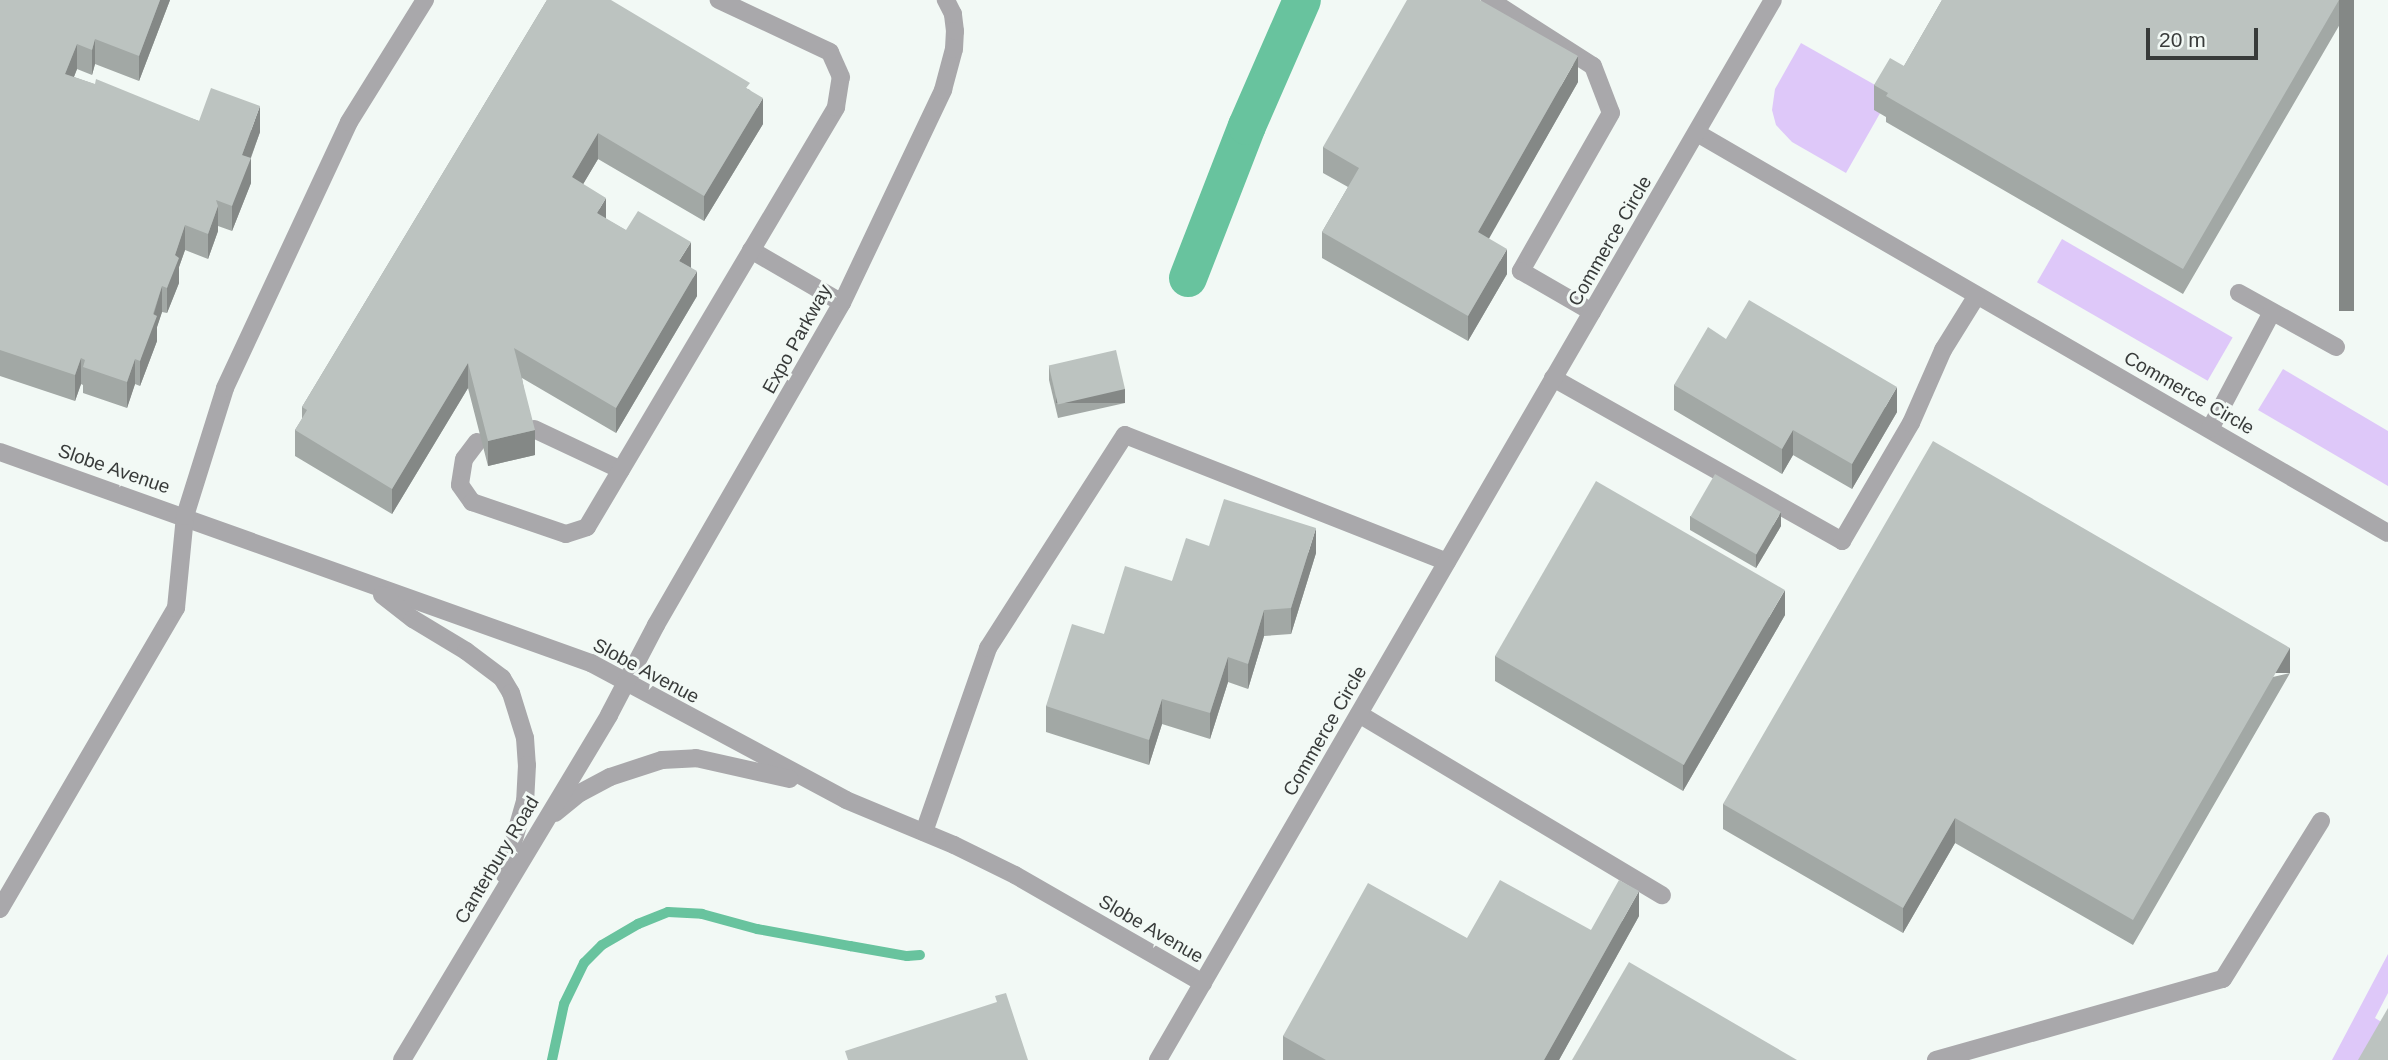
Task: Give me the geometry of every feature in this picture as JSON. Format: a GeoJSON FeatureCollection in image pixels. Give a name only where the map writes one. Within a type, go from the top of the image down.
{"type":"FeatureCollection","features":[{"type":"Feature","properties":{"kind":"street"},"geometry":{"type":"LineString","coordinates":[[0,909],[176,608],[186,516],[225,388],[349,122],[425,0]]}},
{"type":"Feature","properties":{"kind":"street"},"geometry":{"type":"LineString","coordinates":[[477,442],[464,459],[460,485],[472,502],[566,534],[587,527],[836,107],[841,77],[830,52],[719,0]]}},
{"type":"Feature","properties":{"kind":"street","name":"Expo Parkway"},"geometry":{"type":"LineString","coordinates":[[624,681],[842,303],[943,90],[954,48],[953,15],[946,0]]}},
{"type":"Feature","properties":{"kind":"street"},"geometry":{"type":"LineString","coordinates":[[1490,0],[1593,66],[1611,113],[1521,271],[1592,312]]}},
{"type":"Feature","properties":{"kind":"street"},"geometry":{"type":"LineString","coordinates":[[1697,133],[1773,0]]}},
{"type":"Feature","properties":{"kind":"street","name":"Commerce Circle"},"geometry":{"type":"LineString","coordinates":[[1158,1060],[1697,133],[1976,297],[2388,533]]}},
{"type":"Feature","properties":{"kind":"street"},"geometry":{"type":"LineString","coordinates":[[751,250],[842,303]]}},
{"type":"Feature","properties":{"kind":"street"},"geometry":{"type":"LineString","coordinates":[[2239,293],[2336,347]]}},
{"type":"Feature","properties":{"kind":"street"},"geometry":{"type":"LineString","coordinates":[[1553,378],[1842,541],[1910,423],[1943,350],[1976,297]]}},
{"type":"Feature","properties":{"kind":"street"},"geometry":{"type":"LineString","coordinates":[[2210,429],[2272,312]]}},
{"type":"Feature","properties":{"kind":"street"},"geometry":{"type":"LineString","coordinates":[[534,429],[621,470]]}},
{"type":"Feature","properties":{"kind":"street"},"geometry":{"type":"LineString","coordinates":[[925,832],[988,648],[1125,435],[1447,562]]}},
{"type":"Feature","properties":{"kind":"street","name":"Slobe Avenue"},"geometry":{"type":"LineString","coordinates":[[0,452],[186,516],[591,663],[823,787],[1014,874],[1203,983]]}},
{"type":"Feature","properties":{"kind":"street"},"geometry":{"type":"LineString","coordinates":[[368,584],[413,619],[466,651],[502,678],[511,693],[525,738],[525,801],[494,903]]}},
{"type":"Feature","properties":{"kind":"street","name":"Canterbury Road"},"geometry":{"type":"LineString","coordinates":[[402,1060],[609,715],[624,681]]}},
{"type":"Feature","properties":{"kind":"street"},"geometry":{"type":"LineString","coordinates":[[1359,714],[1662,895]]}},
{"type":"Feature","properties":{"kind":"street"},"geometry":{"type":"LineString","coordinates":[[547,820],[580,793],[610,777],[635,766],[662,760],[696,758],[736,764],[823,787]]}},
{"type":"Feature","properties":{"kind":"street"},"geometry":{"type":"LineString","coordinates":[[1936,1060],[2222,979],[2320,821]]}},
{"type":"Feature","properties":{"kind":"shaded area"},"geometry":{"type":"Polygon","coordinates":[[[1801,43],[1891,94],[1846,173],[1792,142],[1776,125],[1772,110],[1775,89],[1801,43]]]}},
{"type":"Feature","properties":{"kind":"shaded area"},"geometry":{"type":"Polygon","coordinates":[[[2062,239],[2233,338],[2208,381],[2037,282],[2062,239]]]}},
{"type":"Feature","properties":{"kind":"shaded area"},"geometry":{"type":"Polygon","coordinates":[[[2283,369],[2388,431],[2388,486],[2258,410],[2283,369]]]}},
{"type":"Feature","properties":{"kind":"shaded area"},"geometry":{"type":"Polygon","coordinates":[[[2388,954],[2388,993],[2375,1018],[2388,1026],[2373,1060],[2332,1060],[2388,954]]]}},
{"type":"Feature","properties":{"kind":"building"},"geometry":{"type":"Polygon","coordinates":[[[0,0],[160,0],[139,56],[95,39],[92,50],[77,44],[65,74],[95,84],[96,79],[199,121],[211,88],[260,106],[242,155],[251,158],[232,206],[216,200],[218,206],[208,234],[185,225],[175,255],[179,258],[167,288],[162,286],[153,314],[157,316],[140,361],[135,359],[127,382],[83,367],[85,360],[81,358],[75,375],[0,350],[0,0]]]}},
{"type":"Feature","properties":{"kind":"building"},"geometry":{"type":"Polygon","coordinates":[[[547,0],[611,0],[750,83],[746,88],[763,98],[704,196],[598,133],[572,177],[606,198],[597,213],[626,230],[638,211],[691,242],[679,261],[697,271],[616,408],[514,348],[535,430],[488,441],[468,363],[392,489],[295,430],[307,410],[302,407],[547,0]]]}},
{"type":"Feature","properties":{"kind":"building"},"geometry":{"type":"Polygon","coordinates":[[[1407,0],[1480,0],[1578,56],[1478,232],[1507,249],[1468,316],[1322,232],[1359,168],[1323,147],[1407,0]]]}},
{"type":"Feature","properties":{"kind":"building"},"geometry":{"type":"Polygon","coordinates":[[[1942,0],[2339,0],[2183,269],[1886,96],[1888,93],[1874,85],[1890,58],[1904,66],[1942,0]]]}},
{"type":"Feature","properties":{"kind":"building"},"geometry":{"type":"Polygon","coordinates":[[[1749,300],[1897,387],[1852,464],[1793,430],[1782,449],[1674,385],[1708,327],[1726,339],[1749,300]]]}},
{"type":"Feature","properties":{"kind":"building"},"geometry":{"type":"Polygon","coordinates":[[[1116,350],[1125,389],[1058,404],[1049,366],[1116,350]]]}},
{"type":"Feature","properties":{"kind":"building"},"geometry":{"type":"Polygon","coordinates":[[[1933,441],[2290,648],[2133,920],[1955,818],[1903,908],[1723,804],[1933,441]]]}},
{"type":"Feature","properties":{"kind":"building"},"geometry":{"type":"Polygon","coordinates":[[[1715,474],[1781,512],[1756,554],[1690,516],[1715,474]]]}},
{"type":"Feature","properties":{"kind":"building"},"geometry":{"type":"Polygon","coordinates":[[[1596,481],[1785,590],[1684,765],[1495,656],[1596,481]]]}},
{"type":"Feature","properties":{"kind":"building"},"geometry":{"type":"Polygon","coordinates":[[[1224,499],[1316,528],[1291,608],[1264,610],[1248,664],[1228,657],[1210,713],[1162,699],[1149,740],[1046,706],[1072,624],[1104,634],[1125,566],[1172,581],[1186,538],[1209,546],[1224,499]]]}},
{"type":"Feature","properties":{"kind":"building"},"geometry":{"type":"Polygon","coordinates":[[[1500,880],[1591,930],[1619,880],[1639,891],[1544,1060],[1326,1060],[1283,1036],[1368,883],[1467,938],[1500,880]]]}},
{"type":"Feature","properties":{"kind":"building"},"geometry":{"type":"Polygon","coordinates":[[[1629,962],[1797,1060],[1572,1060],[1629,962]]]}},
{"type":"Feature","properties":{"kind":"building"},"geometry":{"type":"Polygon","coordinates":[[[1006,993],[1028,1060],[848,1060],[845,1051],[997,1002],[995,996],[1006,993]]]}},
{"type":"Feature","properties":{"kind":"building"},"geometry":{"type":"Polygon","coordinates":[[[2388,1008],[2388,1060],[2358,1060],[2388,1008]]]}},
{"type":"Feature","properties":{"kind":"waterway"},"geometry":{"type":"LineString","coordinates":[[1188,278],[1247,126],[1302,0]]}},
{"type":"Feature","properties":{"kind":"waterway"},"geometry":{"type":"LineString","coordinates":[[552,1060],[564,1004],[584,963],[602,945],[638,924],[668,912],[702,914],[757,929],[907,956],[920,955]]}}]}
